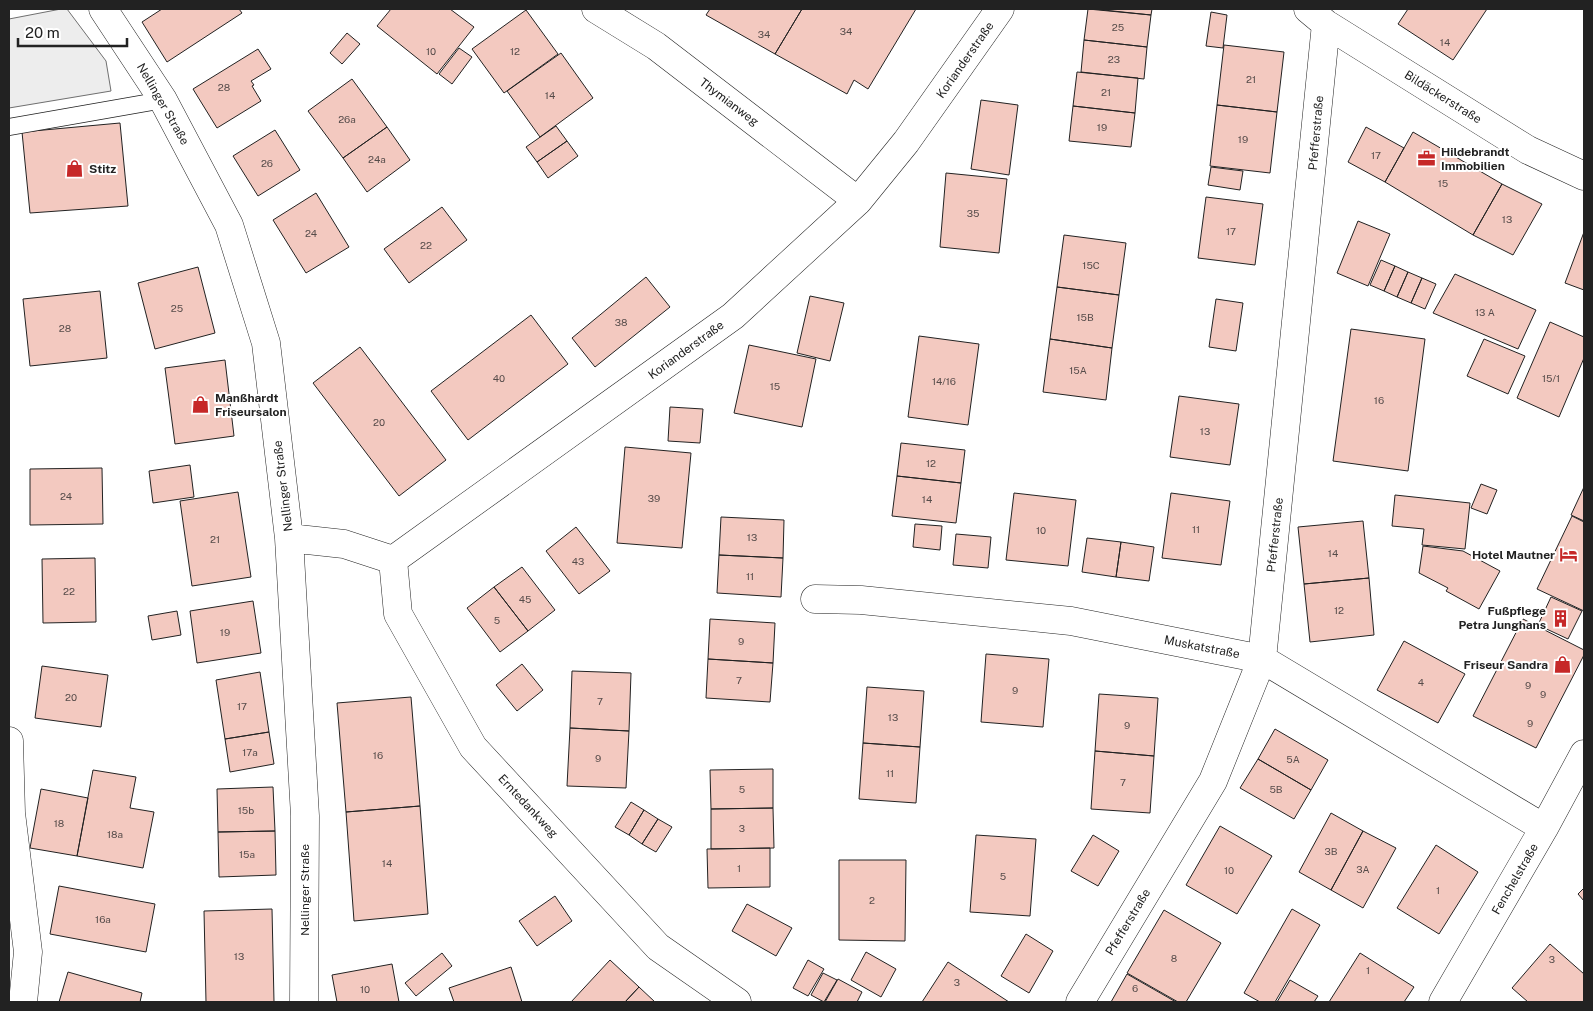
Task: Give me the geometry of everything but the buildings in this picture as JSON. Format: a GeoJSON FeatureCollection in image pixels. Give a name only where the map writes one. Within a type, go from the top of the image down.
{"type":"FeatureCollection","features":[{"type":"Feature","properties":{"kind":"street","name":"Nellinger Straße"},"geometry":{"type":"LineString","coordinates":[[103,9],[163,100],[229,225],[266,343],[289,538],[305,816],[304,1002]]}},
{"type":"Feature","properties":{"kind":"street","name":"Thymianweg"},"geometry":{"type":"LineString","coordinates":[[596,9],[656,46],[858,201]]}},
{"type":"Feature","properties":{"kind":"street","name":"Korianderstraße"},"geometry":{"type":"LineString","coordinates":[[393,560],[733,316],[858,201],[906,142],[1000,9]]}},
{"type":"Feature","properties":{"kind":"street","name":"Bildäckerstraße"},"geometry":{"type":"LineString","coordinates":[[1317,16],[1528,150],[1584,176]]}},
{"type":"Feature","properties":{"kind":"street","name":"Pfefferstraße"},"geometry":{"type":"LineString","coordinates":[[1080,1002],[1213,781],[1262,660],[1317,16]]}},
{"type":"Feature","properties":{"kind":"street"},"geometry":{"type":"LineString","coordinates":[[289,538],[344,544],[393,560]]}},
{"type":"Feature","properties":{"kind":"street","name":"Erntedankweg"},"geometry":{"type":"LineString","coordinates":[[393,560],[398,614],[473,747],[658,946],[737,1002]]}},
{"type":"Feature","properties":{"kind":"street","name":"Muskatstraße"},"geometry":{"type":"LineString","coordinates":[[815,598],[861,600],[1071,621],[1262,660],[1544,828]]}},
{"type":"Feature","properties":{"kind":"street"},"geometry":{"type":"LineString","coordinates":[[9,741],[11,813],[28,952],[23,1002]]}},
{"type":"Feature","properties":{"kind":"street","name":"Fenchelstraße"},"geometry":{"type":"LineString","coordinates":[[1443,1002],[1544,828],[1584,754]]}},
{"type":"Feature","properties":{"kind":"lane"},"geometry":{"type":"LineString","coordinates":[[9,127],[163,100]]}},
{"type":"Feature","properties":{"kind":"shaded area"},"geometry":{"type":"Polygon","coordinates":[[[67,9],[106,61],[111,91],[9,108],[9,19],[67,9]]]}},
{"type":"Feature","properties":{"kind":"place","name":"Hildebrandt Immobilien"},"geometry":{"type":"Point","coordinates":[1427,159]}},
{"type":"Feature","properties":{"kind":"place","name":"Stitz"},"geometry":{"type":"Point","coordinates":[75,169]}},
{"type":"Feature","properties":{"kind":"place","name":"Manßhardt Friseursalon"},"geometry":{"type":"Point","coordinates":[201,405]}},
{"type":"Feature","properties":{"kind":"place","name":"Hotel Mautner"},"geometry":{"type":"Point","coordinates":[1569,555]}},
{"type":"Feature","properties":{"kind":"place","name":"Fußpflege Petra Junghans"},"geometry":{"type":"Point","coordinates":[1560,618]}},
{"type":"Feature","properties":{"kind":"place","name":"Friseur Sandra"},"geometry":{"type":"Point","coordinates":[1562,665]}}]}
